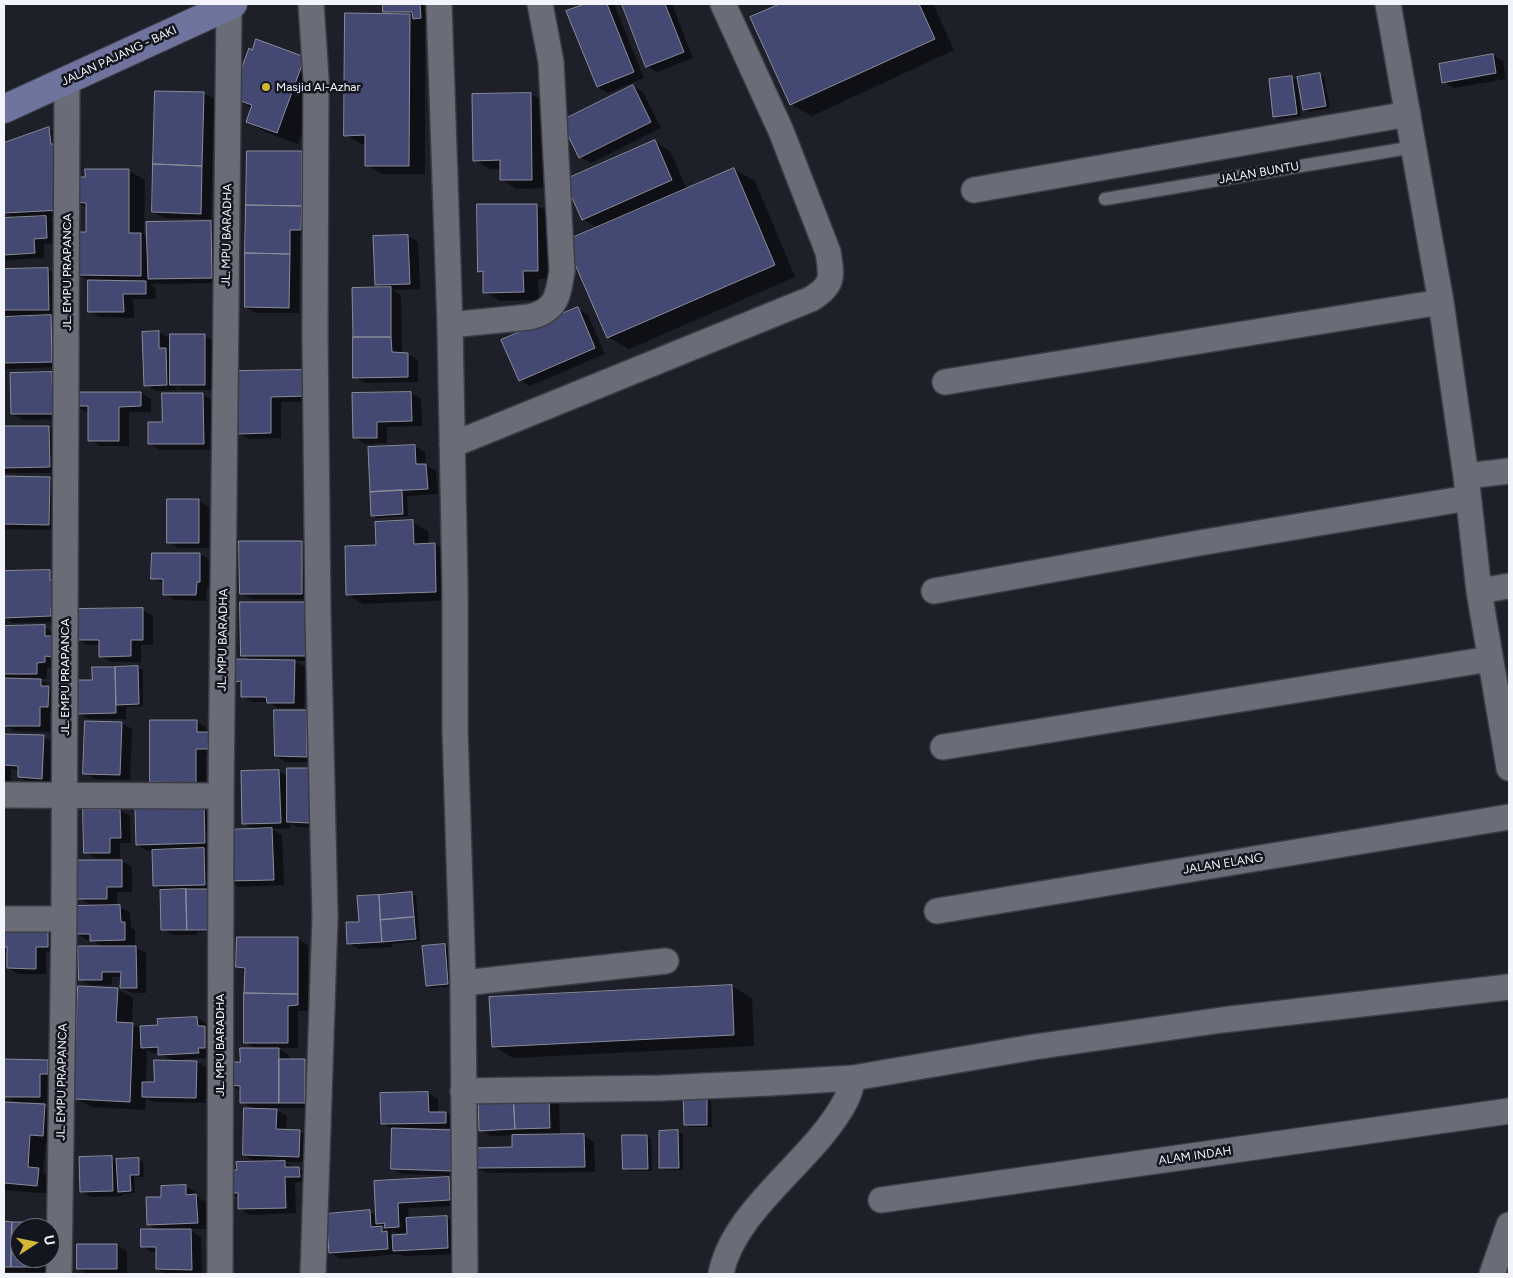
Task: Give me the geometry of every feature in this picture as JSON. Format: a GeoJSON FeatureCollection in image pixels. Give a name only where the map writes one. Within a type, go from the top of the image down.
{"type":"FeatureCollection","features":[{"type":"Feature","properties":{"kind":"main road","name":"JALAN PAJANG - BAKI"},"geometry":{"type":"LineString","coordinates":[[4,109],[231,5]]}},
{"type":"Feature","properties":{"kind":"street"},"geometry":{"type":"LineString","coordinates":[[311,4],[316,78],[315,335],[324,917],[313,1274]]}},
{"type":"Feature","properties":{"kind":"street"},"geometry":{"type":"LineString","coordinates":[[439,4],[450,325],[455,586],[455,729],[463,983],[464,1274]]}},
{"type":"Feature","properties":{"kind":"street"},"geometry":{"type":"LineString","coordinates":[[450,325],[541,314],[552,306],[558,291],[562,272],[552,62],[540,4]]}},
{"type":"Feature","properties":{"kind":"street"},"geometry":{"type":"LineString","coordinates":[[452,445],[811,299],[827,286],[831,272],[828,252],[781,131],[723,4]]}},
{"type":"Feature","properties":{"kind":"street"},"geometry":{"type":"LineString","coordinates":[[1388,4],[1441,302],[1467,487],[1479,591],[1509,768]]}},
{"type":"Feature","properties":{"kind":"street","name":"JL. MPU BARADHA"},"geometry":{"type":"LineString","coordinates":[[220,1274],[221,796],[231,5]]}},
{"type":"Feature","properties":{"kind":"street","name":"JL. EMPU PRAPANCA"},"geometry":{"type":"LineString","coordinates":[[59,1274],[64,918],[67,80]]}},
{"type":"Feature","properties":{"kind":"street"},"geometry":{"type":"LineString","coordinates":[[974,190],[1408,114]]}},
{"type":"Feature","properties":{"kind":"street"},"geometry":{"type":"LineString","coordinates":[[945,382],[1441,302]]}},
{"type":"Feature","properties":{"kind":"street"},"geometry":{"type":"LineString","coordinates":[[934,591],[1199,543],[1467,487],[1509,471]]}},
{"type":"Feature","properties":{"kind":"street"},"geometry":{"type":"LineString","coordinates":[[1479,591],[1509,586]]}},
{"type":"Feature","properties":{"kind":"street"},"geometry":{"type":"LineString","coordinates":[[944,747],[1490,659]]}},
{"type":"Feature","properties":{"kind":"street"},"geometry":{"type":"LineString","coordinates":[[4,795],[221,796]]}},
{"type":"Feature","properties":{"kind":"street","name":"JALAN ELANG"},"geometry":{"type":"LineString","coordinates":[[937,911],[1509,818]]}},
{"type":"Feature","properties":{"kind":"street"},"geometry":{"type":"LineString","coordinates":[[4,919],[64,918]]}},
{"type":"Feature","properties":{"kind":"street"},"geometry":{"type":"LineString","coordinates":[[463,983],[666,962]]}},
{"type":"Feature","properties":{"kind":"street"},"geometry":{"type":"LineString","coordinates":[[463,1091],[661,1088],[770,1084],[853,1078],[1034,1047],[1222,1020],[1509,987]]}},
{"type":"Feature","properties":{"kind":"street"},"geometry":{"type":"LineString","coordinates":[[722,1274],[724,1261],[737,1234],[832,1122],[847,1099],[853,1078]]}},
{"type":"Feature","properties":{"kind":"street","name":"ALAM INDAH"},"geometry":{"type":"LineString","coordinates":[[881,1200],[1509,1111]]}},
{"type":"Feature","properties":{"kind":"street"},"geometry":{"type":"LineString","coordinates":[[1492,1274],[1509,1225]]}},
{"type":"Feature","properties":{"kind":"lane","name":"JALAN BUNTU"},"geometry":{"type":"LineString","coordinates":[[1105,199],[1414,147]]}},
{"type":"Feature","properties":{"kind":"building"},"geometry":{"type":"Polygon","coordinates":[[[383,4],[420,4],[421,18],[413,19],[412,12],[383,12],[383,4]]]}},
{"type":"Feature","properties":{"kind":"building"},"geometry":{"type":"Polygon","coordinates":[[[585,4],[607,4],[634,72],[597,87],[566,11],[585,4]]]}},
{"type":"Feature","properties":{"kind":"building"},"geometry":{"type":"Polygon","coordinates":[[[622,4],[665,4],[684,52],[646,67],[622,4]]]}},
{"type":"Feature","properties":{"kind":"building"},"geometry":{"type":"Polygon","coordinates":[[[780,4],[919,4],[935,39],[790,105],[750,17],[780,4]]]}},
{"type":"Feature","properties":{"kind":"building"},"geometry":{"type":"Polygon","coordinates":[[[345,13],[410,14],[409,166],[365,166],[365,135],[344,136],[345,13]]]}},
{"type":"Feature","properties":{"kind":"building","name":"Masjid Al-Azhar"},"geometry":{"type":"Polygon","coordinates":[[[256,39],[305,57],[277,133],[246,122],[252,105],[235,99],[242,76],[239,75],[249,48],[252,50],[256,39]]]}},
{"type":"Feature","properties":{"kind":"building"},"geometry":{"type":"Polygon","coordinates":[[[1493,54],[1496,73],[1442,83],[1439,64],[1493,54]]]}},
{"type":"Feature","properties":{"kind":"building"},"geometry":{"type":"Polygon","coordinates":[[[1320,73],[1326,106],[1303,110],[1297,77],[1320,73]]]}},
{"type":"Feature","properties":{"kind":"building"},"geometry":{"type":"Polygon","coordinates":[[[1292,76],[1297,114],[1273,117],[1269,79],[1292,76]]]}},
{"type":"Feature","properties":{"kind":"building"},"geometry":{"type":"Polygon","coordinates":[[[633,85],[651,122],[579,158],[561,121],[633,85]]]}},
{"type":"Feature","properties":{"kind":"building"},"geometry":{"type":"Polygon","coordinates":[[[155,91],[204,92],[202,166],[153,164],[155,91]]]}},
{"type":"Feature","properties":{"kind":"building"},"geometry":{"type":"Polygon","coordinates":[[[531,93],[532,180],[500,180],[500,160],[473,161],[472,94],[531,93]]]}},
{"type":"Feature","properties":{"kind":"building"},"geometry":{"type":"Polygon","coordinates":[[[49,127],[51,144],[61,144],[62,210],[4,213],[4,143],[49,127]]]}},
{"type":"Feature","properties":{"kind":"building"},"geometry":{"type":"Polygon","coordinates":[[[655,140],[672,180],[582,220],[564,180],[655,140]]]}},
{"type":"Feature","properties":{"kind":"building"},"geometry":{"type":"Polygon","coordinates":[[[247,151],[302,151],[302,206],[246,205],[247,151]]]}},
{"type":"Feature","properties":{"kind":"building"},"geometry":{"type":"Polygon","coordinates":[[[153,164],[202,166],[201,214],[152,212],[153,164]]]}},
{"type":"Feature","properties":{"kind":"building"},"geometry":{"type":"Polygon","coordinates":[[[734,168],[775,265],[607,338],[565,241],[734,168]]]}},
{"type":"Feature","properties":{"kind":"building"},"geometry":{"type":"Polygon","coordinates":[[[85,169],[129,169],[129,233],[141,233],[141,276],[75,275],[75,232],[86,232],[86,203],[75,202],[75,177],[85,177],[85,169]]]}},
{"type":"Feature","properties":{"kind":"building"},"geometry":{"type":"Polygon","coordinates":[[[477,204],[537,204],[538,271],[523,271],[524,292],[483,293],[483,271],[478,272],[477,204]]]}},
{"type":"Feature","properties":{"kind":"building"},"geometry":{"type":"Polygon","coordinates":[[[246,205],[302,206],[301,230],[290,230],[290,254],[245,253],[246,205]]]}},
{"type":"Feature","properties":{"kind":"building"},"geometry":{"type":"Polygon","coordinates":[[[46,216],[47,238],[34,239],[35,253],[4,255],[4,218],[46,216]]]}},
{"type":"Feature","properties":{"kind":"building"},"geometry":{"type":"Polygon","coordinates":[[[211,221],[212,278],[148,279],[146,222],[211,221]]]}},
{"type":"Feature","properties":{"kind":"building"},"geometry":{"type":"Polygon","coordinates":[[[408,235],[410,284],[375,285],[373,236],[408,235]]]}},
{"type":"Feature","properties":{"kind":"building"},"geometry":{"type":"Polygon","coordinates":[[[245,253],[290,254],[289,308],[245,307],[245,253]]]}},
{"type":"Feature","properties":{"kind":"building"},"geometry":{"type":"Polygon","coordinates":[[[48,268],[49,310],[4,310],[4,269],[48,268]]]}},
{"type":"Feature","properties":{"kind":"building"},"geometry":{"type":"Polygon","coordinates":[[[88,280],[146,281],[146,294],[123,294],[124,312],[88,312],[88,280]]]}},
{"type":"Feature","properties":{"kind":"building"},"geometry":{"type":"Polygon","coordinates":[[[391,287],[391,337],[353,337],[352,288],[391,287]]]}},
{"type":"Feature","properties":{"kind":"building"},"geometry":{"type":"Polygon","coordinates":[[[578,307],[595,348],[519,381],[501,340],[578,307]]]}},
{"type":"Feature","properties":{"kind":"building"},"geometry":{"type":"Polygon","coordinates":[[[51,315],[52,362],[4,363],[4,317],[51,315]]]}},
{"type":"Feature","properties":{"kind":"building"},"geometry":{"type":"Polygon","coordinates":[[[159,331],[159,348],[166,348],[167,385],[144,386],[142,332],[159,331]]]}},
{"type":"Feature","properties":{"kind":"building"},"geometry":{"type":"Polygon","coordinates":[[[170,334],[205,334],[205,385],[170,385],[170,334]]]}},
{"type":"Feature","properties":{"kind":"building"},"geometry":{"type":"Polygon","coordinates":[[[353,337],[391,337],[392,352],[408,353],[408,377],[353,378],[353,337]]]}},
{"type":"Feature","properties":{"kind":"building"},"geometry":{"type":"Polygon","coordinates":[[[306,370],[307,396],[271,397],[271,433],[237,434],[236,371],[306,370]]]}},
{"type":"Feature","properties":{"kind":"building"},"geometry":{"type":"Polygon","coordinates":[[[52,372],[53,414],[11,414],[10,373],[52,372]]]}},
{"type":"Feature","properties":{"kind":"building"},"geometry":{"type":"Polygon","coordinates":[[[75,392],[141,392],[141,406],[119,407],[119,441],[88,441],[88,406],[75,406],[75,392]]]}},
{"type":"Feature","properties":{"kind":"building"},"geometry":{"type":"Polygon","coordinates":[[[411,392],[412,421],[377,422],[377,438],[353,438],[352,393],[411,392]]]}},
{"type":"Feature","properties":{"kind":"building"},"geometry":{"type":"Polygon","coordinates":[[[162,393],[203,393],[204,444],[148,444],[148,422],[162,422],[162,393]]]}},
{"type":"Feature","properties":{"kind":"building"},"geometry":{"type":"Polygon","coordinates":[[[4,426],[49,426],[50,467],[4,468],[4,426]]]}},
{"type":"Feature","properties":{"kind":"building"},"geometry":{"type":"Polygon","coordinates":[[[415,445],[416,464],[426,464],[428,489],[370,492],[368,447],[415,445]]]}},
{"type":"Feature","properties":{"kind":"building"},"geometry":{"type":"Polygon","coordinates":[[[4,476],[50,477],[49,525],[4,524],[4,476]]]}},
{"type":"Feature","properties":{"kind":"building"},"geometry":{"type":"Polygon","coordinates":[[[402,490],[403,514],[371,516],[370,492],[402,490]]]}},
{"type":"Feature","properties":{"kind":"building"},"geometry":{"type":"Polygon","coordinates":[[[167,499],[199,499],[199,543],[167,543],[167,499]]]}},
{"type":"Feature","properties":{"kind":"building"},"geometry":{"type":"Polygon","coordinates":[[[413,520],[414,544],[435,543],[436,592],[346,595],[345,546],[376,545],[375,522],[413,520]]]}},
{"type":"Feature","properties":{"kind":"building"},"geometry":{"type":"Polygon","coordinates":[[[239,541],[302,541],[302,594],[240,594],[239,541]]]}},
{"type":"Feature","properties":{"kind":"building"},"geometry":{"type":"Polygon","coordinates":[[[152,553],[200,553],[200,582],[197,582],[196,595],[163,595],[163,579],[151,579],[152,553]]]}},
{"type":"Feature","properties":{"kind":"building"},"geometry":{"type":"Polygon","coordinates":[[[50,570],[50,580],[58,580],[58,608],[51,608],[51,616],[4,618],[4,571],[50,570]]]}},
{"type":"Feature","properties":{"kind":"building"},"geometry":{"type":"Polygon","coordinates":[[[240,602],[307,602],[306,656],[241,656],[240,602]]]}},
{"type":"Feature","properties":{"kind":"building"},"geometry":{"type":"Polygon","coordinates":[[[143,608],[143,640],[131,640],[131,656],[99,657],[99,640],[75,640],[75,609],[143,608]]]}},
{"type":"Feature","properties":{"kind":"building"},"geometry":{"type":"Polygon","coordinates":[[[45,625],[45,636],[52,636],[52,657],[45,656],[45,662],[37,663],[37,674],[4,674],[4,626],[45,625]]]}},
{"type":"Feature","properties":{"kind":"building"},"geometry":{"type":"Polygon","coordinates":[[[235,659],[295,660],[294,703],[267,703],[266,697],[241,697],[241,681],[234,682],[235,659]]]}},
{"type":"Feature","properties":{"kind":"building"},"geometry":{"type":"Polygon","coordinates":[[[138,666],[139,704],[116,705],[115,667],[138,666]]]}},
{"type":"Feature","properties":{"kind":"building"},"geometry":{"type":"Polygon","coordinates":[[[92,667],[115,667],[116,713],[78,714],[77,680],[92,680],[92,667]]]}},
{"type":"Feature","properties":{"kind":"building"},"geometry":{"type":"Polygon","coordinates":[[[5,678],[41,679],[41,686],[49,686],[48,707],[40,707],[40,726],[4,726],[5,678]]]}},
{"type":"Feature","properties":{"kind":"building"},"geometry":{"type":"Polygon","coordinates":[[[274,710],[307,710],[307,757],[275,756],[274,710]]]}},
{"type":"Feature","properties":{"kind":"building"},"geometry":{"type":"Polygon","coordinates":[[[150,720],[197,720],[197,732],[209,732],[208,749],[196,749],[196,783],[150,782],[150,720]]]}},
{"type":"Feature","properties":{"kind":"building"},"geometry":{"type":"Polygon","coordinates":[[[85,721],[122,722],[120,775],[83,774],[85,721]]]}},
{"type":"Feature","properties":{"kind":"building"},"geometry":{"type":"Polygon","coordinates":[[[5,734],[44,735],[42,779],[18,777],[18,766],[4,765],[5,734]]]}},
{"type":"Feature","properties":{"kind":"building"},"geometry":{"type":"Polygon","coordinates":[[[287,768],[309,768],[310,823],[287,822],[287,768]]]}},
{"type":"Feature","properties":{"kind":"building"},"geometry":{"type":"Polygon","coordinates":[[[279,770],[281,823],[242,824],[241,771],[279,770]]]}},
{"type":"Feature","properties":{"kind":"building"},"geometry":{"type":"Polygon","coordinates":[[[204,805],[205,843],[136,845],[135,807],[204,805]]]}},
{"type":"Feature","properties":{"kind":"building"},"geometry":{"type":"Polygon","coordinates":[[[83,809],[120,809],[121,838],[110,838],[110,853],[84,853],[83,809]]]}},
{"type":"Feature","properties":{"kind":"building"},"geometry":{"type":"Polygon","coordinates":[[[272,828],[274,880],[227,881],[225,830],[272,828]]]}},
{"type":"Feature","properties":{"kind":"building"},"geometry":{"type":"Polygon","coordinates":[[[204,848],[205,885],[153,886],[152,850],[204,848]]]}},
{"type":"Feature","properties":{"kind":"building"},"geometry":{"type":"Polygon","coordinates":[[[77,860],[122,860],[122,887],[107,887],[107,899],[77,899],[77,860]]]}},
{"type":"Feature","properties":{"kind":"building"},"geometry":{"type":"Polygon","coordinates":[[[186,889],[187,930],[161,930],[160,890],[186,889]]]}},
{"type":"Feature","properties":{"kind":"building"},"geometry":{"type":"Polygon","coordinates":[[[186,889],[209,889],[210,930],[187,930],[186,889]]]}},
{"type":"Feature","properties":{"kind":"building"},"geometry":{"type":"Polygon","coordinates":[[[412,892],[414,917],[380,920],[379,895],[412,892]]]}},
{"type":"Feature","properties":{"kind":"building"},"geometry":{"type":"Polygon","coordinates":[[[379,895],[382,942],[347,944],[346,922],[359,922],[357,896],[379,895]]]}},
{"type":"Feature","properties":{"kind":"building"},"geometry":{"type":"Polygon","coordinates":[[[120,905],[121,922],[125,922],[125,940],[90,941],[90,934],[76,934],[75,906],[120,905]]]}},
{"type":"Feature","properties":{"kind":"building"},"geometry":{"type":"Polygon","coordinates":[[[414,917],[416,939],[382,942],[380,920],[414,917]]]}},
{"type":"Feature","properties":{"kind":"building"},"geometry":{"type":"Polygon","coordinates":[[[4,927],[48,928],[48,947],[36,947],[36,969],[7,968],[7,947],[4,947],[4,927]]]}},
{"type":"Feature","properties":{"kind":"building"},"geometry":{"type":"Polygon","coordinates":[[[237,937],[298,937],[298,994],[244,993],[245,968],[236,967],[237,937]]]}},
{"type":"Feature","properties":{"kind":"building"},"geometry":{"type":"Polygon","coordinates":[[[445,944],[448,984],[426,986],[422,946],[445,944]]]}},
{"type":"Feature","properties":{"kind":"building"},"geometry":{"type":"Polygon","coordinates":[[[78,946],[136,946],[137,988],[120,988],[121,972],[102,972],[102,980],[79,980],[78,946]]]}},
{"type":"Feature","properties":{"kind":"building"},"geometry":{"type":"Polygon","coordinates":[[[732,985],[734,1035],[492,1047],[489,997],[732,985]]]}},
{"type":"Feature","properties":{"kind":"building"},"geometry":{"type":"Polygon","coordinates":[[[78,986],[118,988],[116,1022],[133,1023],[130,1102],[74,1099],[78,986]]]}},
{"type":"Feature","properties":{"kind":"building"},"geometry":{"type":"Polygon","coordinates":[[[244,993],[298,994],[298,1005],[288,1006],[288,1043],[244,1043],[244,993]]]}},
{"type":"Feature","properties":{"kind":"building"},"geometry":{"type":"Polygon","coordinates":[[[197,1017],[198,1026],[205,1026],[205,1048],[198,1048],[199,1053],[158,1055],[158,1047],[141,1048],[140,1026],[158,1025],[157,1019],[197,1017]]]}},
{"type":"Feature","properties":{"kind":"building"},"geometry":{"type":"Polygon","coordinates":[[[240,1048],[279,1048],[279,1103],[240,1103],[240,1086],[228,1085],[228,1062],[240,1062],[240,1048]]]}},
{"type":"Feature","properties":{"kind":"building"},"geometry":{"type":"Polygon","coordinates":[[[4,1059],[48,1060],[48,1074],[40,1074],[40,1097],[4,1097],[4,1059]]]}},
{"type":"Feature","properties":{"kind":"building"},"geometry":{"type":"Polygon","coordinates":[[[279,1059],[305,1059],[305,1103],[279,1103],[279,1059]]]}},
{"type":"Feature","properties":{"kind":"building"},"geometry":{"type":"Polygon","coordinates":[[[154,1060],[197,1061],[196,1098],[142,1097],[142,1082],[154,1082],[154,1060]]]}},
{"type":"Feature","properties":{"kind":"building"},"geometry":{"type":"Polygon","coordinates":[[[707,1090],[707,1125],[684,1125],[683,1091],[707,1090]]]}},
{"type":"Feature","properties":{"kind":"building"},"geometry":{"type":"Polygon","coordinates":[[[428,1092],[429,1112],[446,1112],[446,1123],[381,1124],[380,1093],[428,1092]]]}},
{"type":"Feature","properties":{"kind":"building"},"geometry":{"type":"Polygon","coordinates":[[[549,1093],[550,1128],[515,1129],[513,1094],[549,1093]]]}},
{"type":"Feature","properties":{"kind":"building"},"geometry":{"type":"Polygon","coordinates":[[[513,1094],[515,1129],[479,1131],[478,1096],[513,1094]]]}},
{"type":"Feature","properties":{"kind":"building"},"geometry":{"type":"Polygon","coordinates":[[[4,1102],[45,1104],[43,1136],[30,1135],[28,1167],[39,1168],[37,1186],[4,1183],[4,1102]]]}},
{"type":"Feature","properties":{"kind":"building"},"geometry":{"type":"Polygon","coordinates":[[[244,1108],[277,1109],[276,1129],[300,1130],[299,1157],[243,1155],[244,1108]]]}},
{"type":"Feature","properties":{"kind":"building"},"geometry":{"type":"Polygon","coordinates":[[[392,1128],[452,1130],[451,1171],[391,1169],[392,1128]]]}},
{"type":"Feature","properties":{"kind":"building"},"geometry":{"type":"Polygon","coordinates":[[[678,1130],[679,1168],[659,1168],[659,1131],[678,1130]]]}},
{"type":"Feature","properties":{"kind":"building"},"geometry":{"type":"Polygon","coordinates":[[[584,1134],[585,1167],[476,1168],[476,1148],[512,1147],[512,1135],[584,1134]]]}},
{"type":"Feature","properties":{"kind":"building"},"geometry":{"type":"Polygon","coordinates":[[[622,1135],[647,1135],[648,1169],[623,1169],[622,1135]]]}},
{"type":"Feature","properties":{"kind":"building"},"geometry":{"type":"Polygon","coordinates":[[[112,1156],[113,1191],[80,1192],[79,1157],[112,1156]]]}},
{"type":"Feature","properties":{"kind":"building"},"geometry":{"type":"Polygon","coordinates":[[[139,1158],[139,1175],[130,1175],[131,1191],[118,1192],[116,1159],[139,1158]]]}},
{"type":"Feature","properties":{"kind":"building"},"geometry":{"type":"Polygon","coordinates":[[[285,1161],[285,1167],[299,1167],[300,1177],[285,1177],[286,1208],[238,1209],[238,1193],[228,1193],[228,1170],[237,1170],[236,1162],[285,1161]]]}},
{"type":"Feature","properties":{"kind":"building"},"geometry":{"type":"Polygon","coordinates":[[[449,1177],[450,1200],[398,1203],[399,1227],[384,1228],[385,1223],[376,1224],[374,1181],[449,1177]]]}},
{"type":"Feature","properties":{"kind":"building"},"geometry":{"type":"Polygon","coordinates":[[[186,1185],[186,1195],[196,1194],[198,1223],[147,1225],[146,1197],[161,1197],[161,1186],[186,1185]]]}},
{"type":"Feature","properties":{"kind":"building"},"geometry":{"type":"Polygon","coordinates":[[[370,1210],[371,1227],[382,1226],[382,1232],[387,1231],[388,1249],[329,1253],[326,1214],[370,1210]]]}},
{"type":"Feature","properties":{"kind":"building"},"geometry":{"type":"Polygon","coordinates":[[[447,1216],[448,1248],[393,1251],[392,1235],[407,1234],[406,1218],[447,1216]]]}},
{"type":"Feature","properties":{"kind":"building"},"geometry":{"type":"Polygon","coordinates":[[[4,1221],[10,1222],[10,1267],[4,1267],[4,1221]]]}},
{"type":"Feature","properties":{"kind":"building"},"geometry":{"type":"Polygon","coordinates":[[[141,1229],[191,1229],[192,1270],[156,1269],[156,1247],[141,1247],[141,1229]]]}},
{"type":"Feature","properties":{"kind":"building"},"geometry":{"type":"Polygon","coordinates":[[[77,1244],[117,1244],[117,1269],[77,1269],[77,1244]]]}},
{"type":"Feature","properties":{"kind":"place","name":"Masjid Al-Azhar"},"geometry":{"type":"Point","coordinates":[266,87]}}]}
